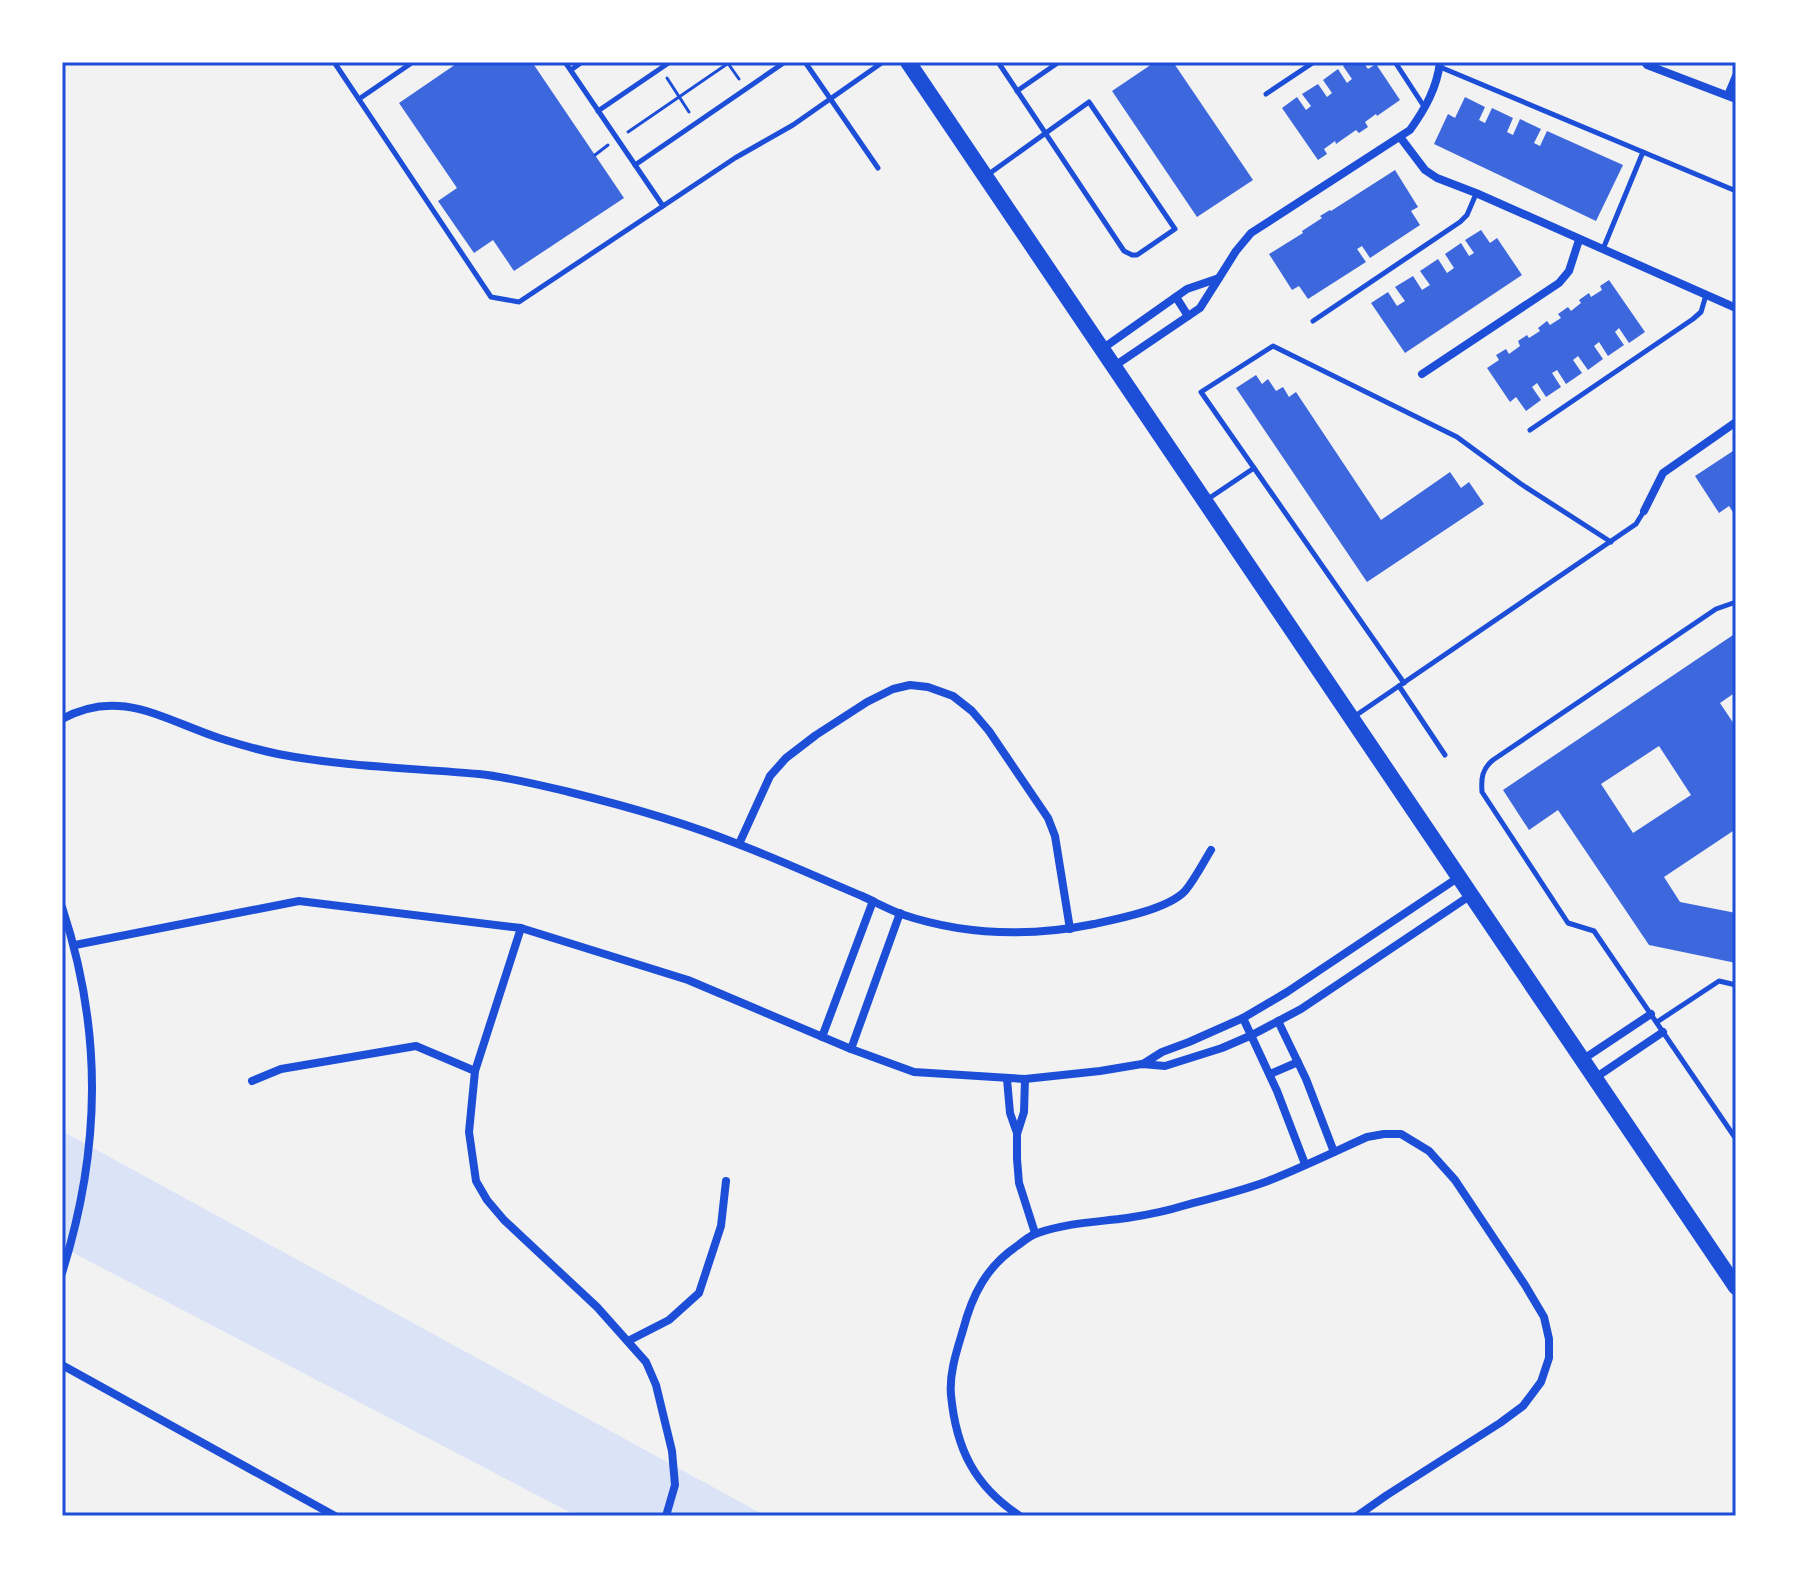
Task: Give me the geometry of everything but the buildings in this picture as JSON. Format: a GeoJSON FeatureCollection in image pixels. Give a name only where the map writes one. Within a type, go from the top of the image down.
{"type":"FeatureCollection","features":[{"type":"Feature","properties":{"kind":"main road"},"geometry":{"type":"LineString","coordinates":[[908,62],[1736,1287]]}},
{"type":"Feature","properties":{"kind":"street"},"geometry":{"type":"LineString","coordinates":[[1645,62],[1732,97],[1736,76]]}},
{"type":"Feature","properties":{"kind":"street"},"geometry":{"type":"LineString","coordinates":[[1112,367],[1200,308],[1251,233],[1410,130],[1425,108],[1435,85],[1439,64]]}},
{"type":"Feature","properties":{"kind":"street"},"geometry":{"type":"LineString","coordinates":[[1400,137],[1425,170],[1437,178],[1736,308]]}},
{"type":"Feature","properties":{"kind":"street"},"geometry":{"type":"LineString","coordinates":[[1422,374],[1559,283],[1569,271],[1579,240]]}},
{"type":"Feature","properties":{"kind":"street"},"geometry":{"type":"LineString","coordinates":[[1101,350],[1187,289],[1219,278]]}},
{"type":"Feature","properties":{"kind":"street"},"geometry":{"type":"LineString","coordinates":[[1176,297],[1188,316]]}},
{"type":"Feature","properties":{"kind":"street"},"geometry":{"type":"LineString","coordinates":[[1644,511],[1663,473],[1736,422]]}},
{"type":"Feature","properties":{"kind":"street"},"geometry":{"type":"LineString","coordinates":[[739,844],[770,776],[786,758],[816,735],[880,695],[910,685],[928,687],[953,696],[972,711],[1048,818],[1055,836],[1070,929]]}},
{"type":"Feature","properties":{"kind":"street"},"geometry":{"type":"LineString","coordinates":[[62,719],[96,706],[122,705],[157,714],[219,738],[277,753],[346,765],[482,774],[567,791],[658,815],[739,844],[900,913],[948,926],[991,932],[1070,929],[1134,916],[1183,893],[1211,850]]}},
{"type":"Feature","properties":{"kind":"street"},"geometry":{"type":"LineString","coordinates":[[1142,1064],[1162,1052],[1243,1018],[1459,877]]}},
{"type":"Feature","properties":{"kind":"street"},"geometry":{"type":"LineString","coordinates":[[75,945],[299,901],[521,928],[688,980],[851,1049],[914,1072],[1025,1079],[1142,1064],[1165,1066],[1199,1057],[1252,1035],[1301,1009],[1471,895]]}},
{"type":"Feature","properties":{"kind":"street"},"geometry":{"type":"LineString","coordinates":[[822,1037],[873,901]]}},
{"type":"Feature","properties":{"kind":"street"},"geometry":{"type":"LineString","coordinates":[[62,907],[75,945],[89,1025],[93,1113],[86,1177],[75,1233],[62,1273]]}},
{"type":"Feature","properties":{"kind":"street"},"geometry":{"type":"LineString","coordinates":[[851,1049],[900,913]]}},
{"type":"Feature","properties":{"kind":"street"},"geometry":{"type":"LineString","coordinates":[[521,928],[475,1071],[469,1132],[476,1181],[504,1220],[597,1307],[646,1362],[656,1385],[672,1451],[675,1485],[666,1516]]}},
{"type":"Feature","properties":{"kind":"street"},"geometry":{"type":"LineString","coordinates":[[1582,1060],[1651,1014]]}},
{"type":"Feature","properties":{"kind":"street"},"geometry":{"type":"LineString","coordinates":[[1243,1018],[1270,1074],[1305,1164]]}},
{"type":"Feature","properties":{"kind":"street"},"geometry":{"type":"LineString","coordinates":[[1278,1021],[1334,1152]]}},
{"type":"Feature","properties":{"kind":"street"},"geometry":{"type":"LineString","coordinates":[[1595,1078],[1663,1032]]}},
{"type":"Feature","properties":{"kind":"street"},"geometry":{"type":"LineString","coordinates":[[252,1081],[281,1069],[416,1046],[475,1071]]}},
{"type":"Feature","properties":{"kind":"street"},"geometry":{"type":"LineString","coordinates":[[1270,1074],[1298,1062]]}},
{"type":"Feature","properties":{"kind":"street"},"geometry":{"type":"LineString","coordinates":[[1007,1079],[1010,1113],[1017,1134]]}},
{"type":"Feature","properties":{"kind":"street"},"geometry":{"type":"LineString","coordinates":[[1025,1079],[1024,1112],[1017,1134],[1017,1159],[1019,1183],[1035,1233]]}},
{"type":"Feature","properties":{"kind":"street"},"geometry":{"type":"LineString","coordinates":[[1020,1516],[986,1489],[970,1468],[960,1442],[950,1390],[954,1362],[975,1292],[1005,1254],[1035,1233],[1179,1207],[1267,1182],[1367,1137],[1401,1134],[1429,1151],[1455,1180],[1516,1272],[1544,1317],[1549,1358],[1541,1382],[1523,1406],[1357,1516]]}},
{"type":"Feature","properties":{"kind":"street"},"geometry":{"type":"LineString","coordinates":[[628,1341],[669,1320],[699,1293],[721,1226],[726,1181]]}},
{"type":"Feature","properties":{"kind":"street"},"geometry":{"type":"LineString","coordinates":[[62,1365],[335,1516]]}},
{"type":"Feature","properties":{"kind":"lane"},"geometry":{"type":"LineString","coordinates":[[334,62],[491,297],[519,302],[735,158],[793,125],[883,62]]}},
{"type":"Feature","properties":{"kind":"lane"},"geometry":{"type":"LineString","coordinates":[[359,99],[413,62]]}},
{"type":"Feature","properties":{"kind":"lane"},"geometry":{"type":"LineString","coordinates":[[565,62],[663,206]]}},
{"type":"Feature","properties":{"kind":"lane"},"geometry":{"type":"LineString","coordinates":[[571,70],[582,62]]}},
{"type":"Feature","properties":{"kind":"lane"},"geometry":{"type":"LineString","coordinates":[[598,111],[670,62]]}},
{"type":"Feature","properties":{"kind":"lane"},"geometry":{"type":"LineString","coordinates":[[635,165],[785,62]]}},
{"type":"Feature","properties":{"kind":"lane"},"geometry":{"type":"LineString","coordinates":[[805,62],[878,168]]}},
{"type":"Feature","properties":{"kind":"lane"},"geometry":{"type":"LineString","coordinates":[[985,177],[1045,133],[1089,102],[1175,229],[1141,253],[1127,254],[1045,133],[998,62]]}},
{"type":"Feature","properties":{"kind":"lane"},"geometry":{"type":"LineString","coordinates":[[1017,91],[1059,62]]}},
{"type":"Feature","properties":{"kind":"lane"},"geometry":{"type":"LineString","coordinates":[[1266,94],[1314,62]]}},
{"type":"Feature","properties":{"kind":"lane"},"geometry":{"type":"LineString","coordinates":[[1395,62],[1425,108]]}},
{"type":"Feature","properties":{"kind":"lane"},"geometry":{"type":"LineString","coordinates":[[1439,64],[1736,191]]}},
{"type":"Feature","properties":{"kind":"lane"},"geometry":{"type":"LineString","coordinates":[[1603,250],[1643,152]]}},
{"type":"Feature","properties":{"kind":"lane"},"geometry":{"type":"LineString","coordinates":[[1313,321],[1460,222],[1467,215],[1476,193]]}},
{"type":"Feature","properties":{"kind":"lane"},"geometry":{"type":"LineString","coordinates":[[1530,430],[1693,319],[1701,312],[1706,295]]}},
{"type":"Feature","properties":{"kind":"lane"},"geometry":{"type":"LineString","coordinates":[[1445,755],[1401,684],[1201,392],[1273,346],[1457,437],[1521,484],[1611,542]]}},
{"type":"Feature","properties":{"kind":"lane"},"geometry":{"type":"LineString","coordinates":[[1204,502],[1254,468]]}},
{"type":"Feature","properties":{"kind":"lane"},"geometry":{"type":"LineString","coordinates":[[1351,719],[1611,542],[1636,524],[1644,511]]}},
{"type":"Feature","properties":{"kind":"lane"},"geometry":{"type":"LineString","coordinates":[[1736,602],[1716,609],[1493,760],[1487,765],[1481,781],[1482,792],[1568,923],[1594,931],[1736,1139]]}},
{"type":"Feature","properties":{"kind":"lane"},"geometry":{"type":"LineString","coordinates":[[1657,1022],[1719,981],[1736,985]]}},
{"type":"Feature","properties":{"kind":"path"},"geometry":{"type":"LineString","coordinates":[[595,155],[729,62],[746,89]]}},
{"type":"Feature","properties":{"kind":"path"},"geometry":{"type":"LineString","coordinates":[[660,68],[697,123]]}},
{"type":"Feature","properties":{"kind":"shaded area"},"geometry":{"type":"Polygon","coordinates":[[[62,1131],[766,1516],[577,1516],[62,1247],[62,1131]]]}}]}
